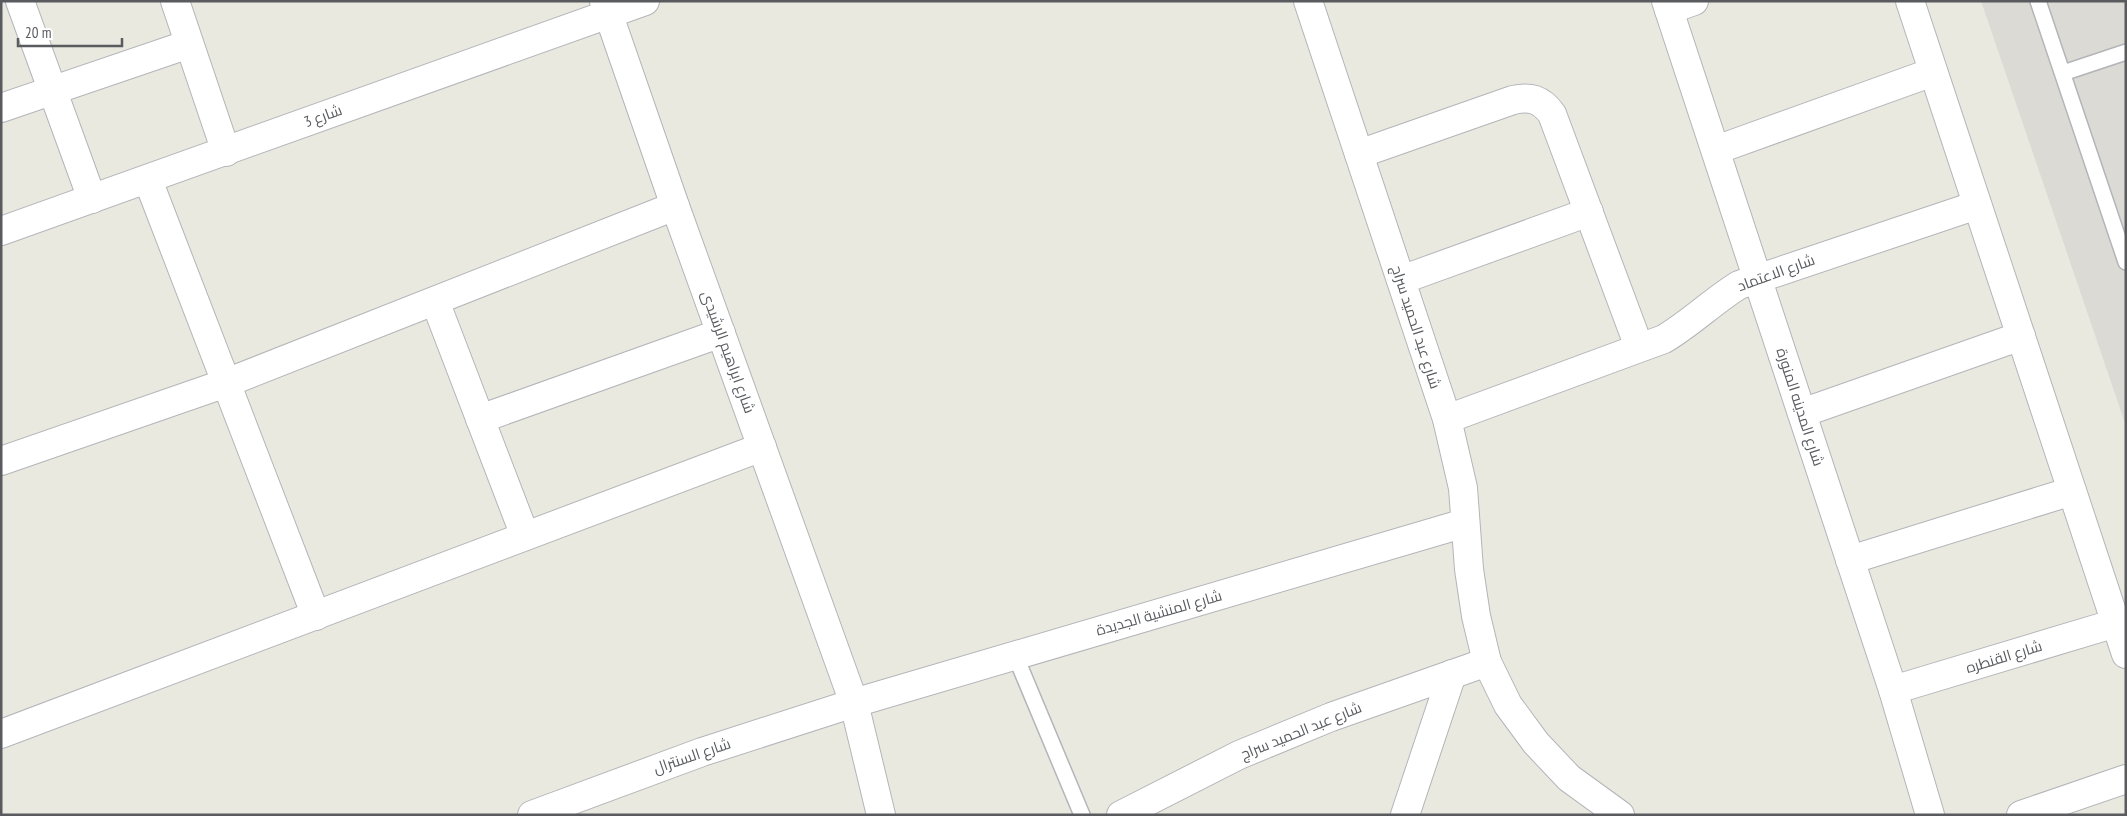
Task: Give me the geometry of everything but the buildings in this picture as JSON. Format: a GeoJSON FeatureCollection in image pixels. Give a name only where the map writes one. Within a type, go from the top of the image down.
{"type":"FeatureCollection","features":[{"type":"Feature","properties":{"kind":"street"},"geometry":{"type":"LineString","coordinates":[[20,1],[92,199]]}},
{"type":"Feature","properties":{"kind":"street"},"geometry":{"type":"LineString","coordinates":[[175,1],[226,152]]}},
{"type":"Feature","properties":{"kind":"street","name":"شارع 3"},"geometry":{"type":"LineString","coordinates":[[1,231],[226,152],[606,7],[645,1]]}},
{"type":"Feature","properties":{"kind":"street","name":"شارع عبد الحميد سراج"},"geometry":{"type":"LineString","coordinates":[[1308,1],[1447,419],[1463,488],[1465,523],[1476,616],[1487,662],[1508,705],[1536,744],[1569,778],[1611,812]]}},
{"type":"Feature","properties":{"kind":"street"},"geometry":{"type":"LineString","coordinates":[[1910,1],[2126,654]]}},
{"type":"Feature","properties":{"kind":"street","name":"شارع المدينه المنورة"},"geometry":{"type":"LineString","coordinates":[[1676,4],[1716,150],[1893,690],[1930,815]]}},
{"type":"Feature","properties":{"kind":"street","name":"شارع ابراهيم الرشيدى"},"geometry":{"type":"LineString","coordinates":[[606,7],[675,206],[854,702],[881,815]]}},
{"type":"Feature","properties":{"kind":"street"},"geometry":{"type":"LineString","coordinates":[[1,108],[189,44]]}},
{"type":"Feature","properties":{"kind":"street"},"geometry":{"type":"LineString","coordinates":[[1716,150],[1933,72]]}},
{"type":"Feature","properties":{"kind":"street"},"geometry":{"type":"LineString","coordinates":[[1359,154],[1524,97],[1536,99],[1545,105],[1552,114],[1639,348]]}},
{"type":"Feature","properties":{"kind":"street"},"geometry":{"type":"LineString","coordinates":[[148,180],[316,616]]}},
{"type":"Feature","properties":{"kind":"street","name":"شارع الاعتماد"},"geometry":{"type":"LineString","coordinates":[[1447,419],[1664,339],[1687,325],[1722,295],[1739,285],[1977,204]]}},
{"type":"Feature","properties":{"kind":"street"},"geometry":{"type":"LineString","coordinates":[[1,461],[226,383],[675,206]]}},
{"type":"Feature","properties":{"kind":"street"},"geometry":{"type":"LineString","coordinates":[[1401,280],[1589,212]]}},
{"type":"Feature","properties":{"kind":"street"},"geometry":{"type":"LineString","coordinates":[[434,301],[525,536]]}},
{"type":"Feature","properties":{"kind":"street"},"geometry":{"type":"LineString","coordinates":[[480,419],[721,333]]}},
{"type":"Feature","properties":{"kind":"street"},"geometry":{"type":"LineString","coordinates":[[1802,413],[2021,336]]}},
{"type":"Feature","properties":{"kind":"street"},"geometry":{"type":"LineString","coordinates":[[1,734],[762,446]]}},
{"type":"Feature","properties":{"kind":"street"},"geometry":{"type":"LineString","coordinates":[[1850,560],[2072,491]]}},
{"type":"Feature","properties":{"kind":"street","name":"شارع المنشية الجديدة"},"geometry":{"type":"LineString","coordinates":[[854,702],[1465,523]]}},
{"type":"Feature","properties":{"kind":"street","name":"شارع القنطره"},"geometry":{"type":"LineString","coordinates":[[1893,690],[2116,623]]}},
{"type":"Feature","properties":{"kind":"street","name":"شارع عبد الحميد سراج"},"geometry":{"type":"LineString","coordinates":[[1121,815],[1239,755],[1332,717],[1487,662]]}},
{"type":"Feature","properties":{"kind":"street"},"geometry":{"type":"LineString","coordinates":[[1406,815],[1452,674]]}},
{"type":"Feature","properties":{"kind":"street","name":"شارع السنترال"},"geometry":{"type":"LineString","coordinates":[[532,815],[702,752],[854,702]]}},
{"type":"Feature","properties":{"kind":"street"},"geometry":{"type":"LineString","coordinates":[[2021,815],[2126,778]]}},
{"type":"Feature","properties":{"kind":"lane"},"geometry":{"type":"LineString","coordinates":[[2038,1],[2126,262]]}},
{"type":"Feature","properties":{"kind":"lane"},"geometry":{"type":"LineString","coordinates":[[2062,73],[2126,52]]}},
{"type":"Feature","properties":{"kind":"lane"},"geometry":{"type":"LineString","coordinates":[[1015,655],[1082,815]]}},
{"type":"Feature","properties":{"kind":"shaded area"},"geometry":{"type":"Polygon","coordinates":[[[1981,1],[2126,1],[2126,426],[1981,1]]]}}]}
